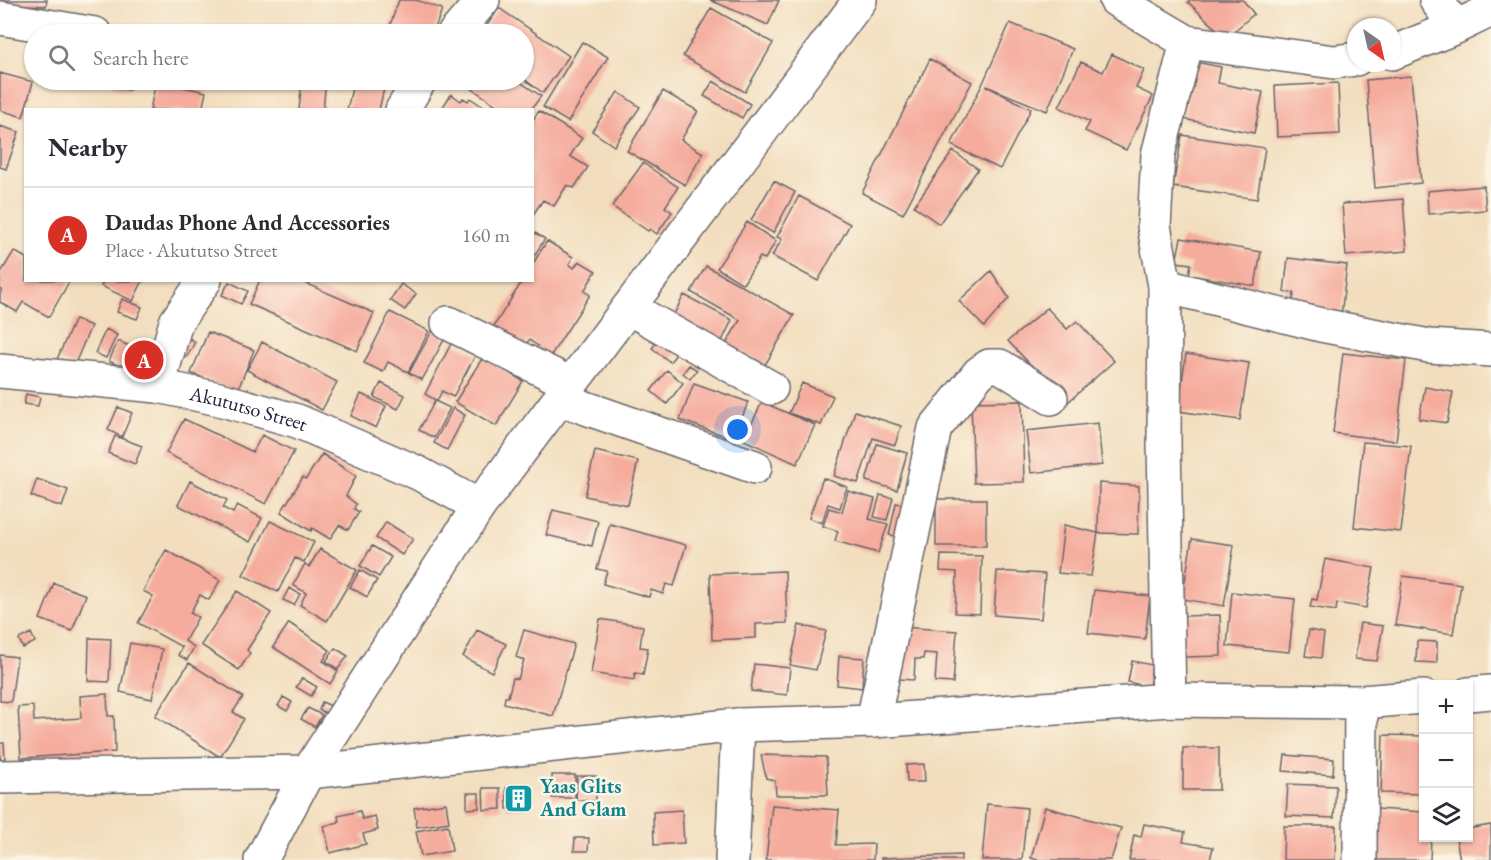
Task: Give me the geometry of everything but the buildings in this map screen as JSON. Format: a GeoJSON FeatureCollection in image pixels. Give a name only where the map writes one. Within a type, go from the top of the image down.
{"type":"FeatureCollection","features":[{"type":"Feature","properties":{"kind":"street"},"geometry":{"type":"LineString","coordinates":[[463,24],[483,0]]}},
{"type":"Feature","properties":{"kind":"street"},"geometry":{"type":"LineString","coordinates":[[261,860],[308,772],[479,506],[860,0]]}},
{"type":"Feature","properties":{"kind":"street"},"geometry":{"type":"LineString","coordinates":[[1116,0],[1188,42],[1334,62],[1347,60]]}},
{"type":"Feature","properties":{"kind":"street"},"geometry":{"type":"LineString","coordinates":[[1436,0],[1456,27]]}},
{"type":"Feature","properties":{"kind":"street"},"geometry":{"type":"LineString","coordinates":[[1401,49],[1491,10]]}},
{"type":"Feature","properties":{"kind":"street"},"geometry":{"type":"LineString","coordinates":[[0,18],[36,24]]}},
{"type":"Feature","properties":{"kind":"street"},"geometry":{"type":"LineString","coordinates":[[1169,700],[1164,443],[1165,286],[1154,226],[1158,155],[1188,42]]}},
{"type":"Feature","properties":{"kind":"street"},"geometry":{"type":"LineString","coordinates":[[403,108],[414,90]]}},
{"type":"Feature","properties":{"kind":"street"},"geometry":{"type":"LineString","coordinates":[[158,386],[176,322],[204,282]]}},
{"type":"Feature","properties":{"kind":"street"},"geometry":{"type":"LineString","coordinates":[[1165,286],[1321,325],[1396,340],[1429,346],[1491,350]]}},
{"type":"Feature","properties":{"kind":"street"},"geometry":{"type":"LineString","coordinates":[[629,308],[771,388]]}},
{"type":"Feature","properties":{"kind":"street"},"geometry":{"type":"LineString","coordinates":[[448,322],[566,392],[755,466]]}},
{"type":"Feature","properties":{"kind":"street"},"geometry":{"type":"LineString","coordinates":[[873,721],[934,428],[979,373],[989,366],[1000,366],[1051,398]]}},
{"type":"Feature","properties":{"kind":"street","name":"Akututso Street"},"geometry":{"type":"LineString","coordinates":[[0,371],[158,386],[219,399],[297,421],[418,472],[479,506]]}},
{"type":"Feature","properties":{"kind":"street"},"geometry":{"type":"LineString","coordinates":[[1473,694],[1491,692]]}},
{"type":"Feature","properties":{"kind":"street"},"geometry":{"type":"LineString","coordinates":[[0,777],[308,772],[738,724],[873,721],[1169,700],[1361,702],[1419,698]]}},
{"type":"Feature","properties":{"kind":"street"},"geometry":{"type":"LineString","coordinates":[[1360,858],[1361,702]]}},
{"type":"Feature","properties":{"kind":"street"},"geometry":{"type":"LineString","coordinates":[[732,860],[738,724]]}},
{"type":"Feature","properties":{"kind":"place","name":"Daudas Phone And Accessories"},"geometry":{"type":"Point","coordinates":[144,360]}},
{"type":"Feature","properties":{"kind":"place","name":"Yaas Glits And Glam"},"geometry":{"type":"Point","coordinates":[519,798]}}]}
